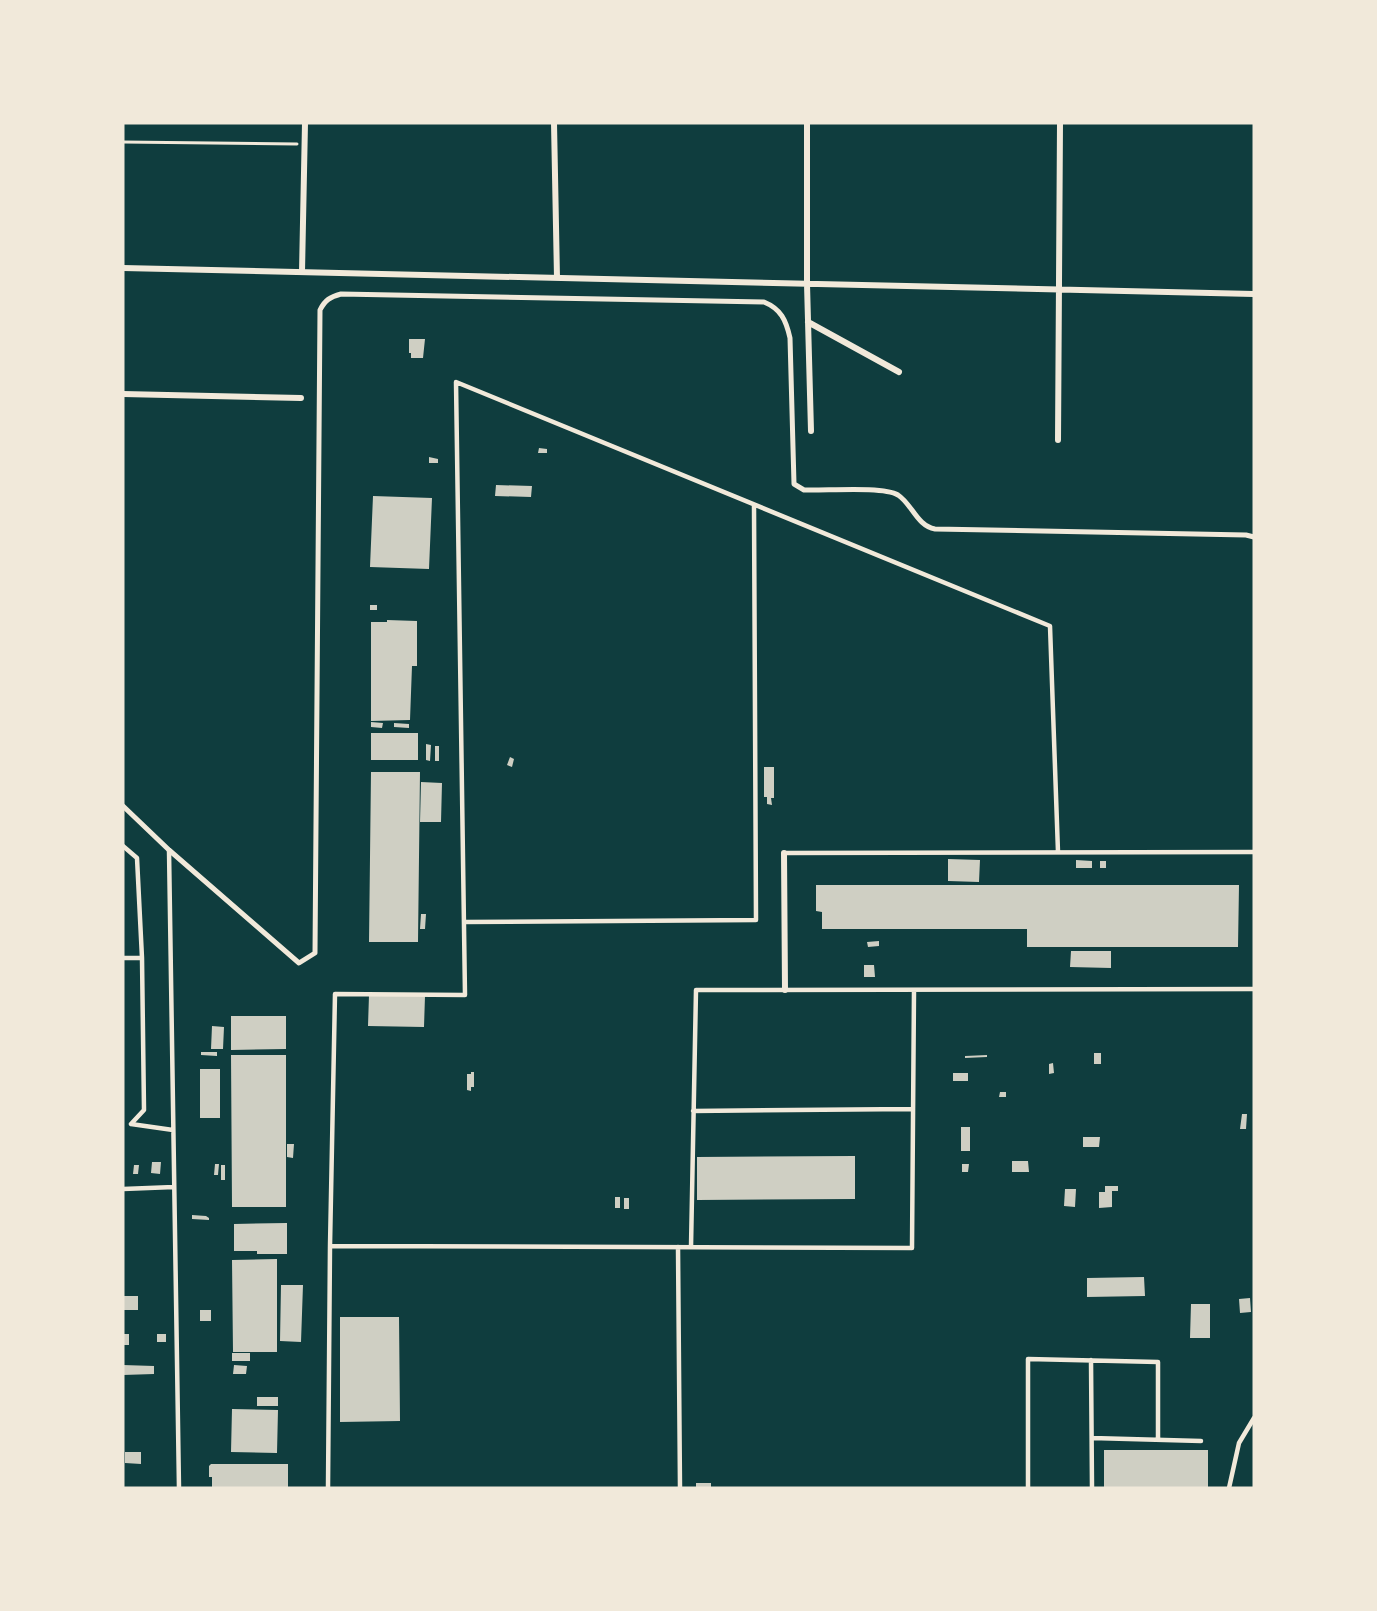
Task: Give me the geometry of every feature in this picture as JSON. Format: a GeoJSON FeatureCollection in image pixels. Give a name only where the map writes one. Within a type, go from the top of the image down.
{"type":"FeatureCollection","features":[{"type":"Feature","properties":{"kind":"street"},"geometry":{"type":"LineString","coordinates":[[302,272],[305,123]]}},
{"type":"Feature","properties":{"kind":"street"},"geometry":{"type":"LineString","coordinates":[[554,123],[557,278]]}},
{"type":"Feature","properties":{"kind":"street"},"geometry":{"type":"LineString","coordinates":[[807,123],[807,284],[811,431]]}},
{"type":"Feature","properties":{"kind":"street"},"geometry":{"type":"LineString","coordinates":[[1059,440],[1060,123]]}},
{"type":"Feature","properties":{"kind":"street"},"geometry":{"type":"LineString","coordinates":[[123,268],[1254,294]]}},
{"type":"Feature","properties":{"kind":"street"},"geometry":{"type":"LineString","coordinates":[[123,806],[169,850],[299,963],[315,953],[320,310],[324,301],[341,294],[764,302],[784,315],[788,326],[794,484],[804,490],[888,491],[904,500],[923,524],[935,529],[1254,537]]}},
{"type":"Feature","properties":{"kind":"street"},"geometry":{"type":"LineString","coordinates":[[808,322],[899,372]]}},
{"type":"Feature","properties":{"kind":"street"},"geometry":{"type":"LineString","coordinates":[[123,394],[301,398]]}},
{"type":"Feature","properties":{"kind":"street"},"geometry":{"type":"LineString","coordinates":[[784,853],[785,990]]}},
{"type":"Feature","properties":{"kind":"lane"},"geometry":{"type":"LineString","coordinates":[[328,1488],[335,994],[465,995],[456,382],[1050,626],[1058,852]]}},
{"type":"Feature","properties":{"kind":"lane"},"geometry":{"type":"LineString","coordinates":[[464,922],[756,920],[754,506]]}},
{"type":"Feature","properties":{"kind":"lane"},"geometry":{"type":"LineString","coordinates":[[123,846],[137,858],[142,958],[144,1110],[131,1124]]}},
{"type":"Feature","properties":{"kind":"lane"},"geometry":{"type":"LineString","coordinates":[[169,850],[179,1488]]}},
{"type":"Feature","properties":{"kind":"lane"},"geometry":{"type":"LineString","coordinates":[[784,853],[1254,852]]}},
{"type":"Feature","properties":{"kind":"lane"},"geometry":{"type":"LineString","coordinates":[[123,958],[142,958]]}},
{"type":"Feature","properties":{"kind":"lane"},"geometry":{"type":"LineString","coordinates":[[691,1247],[696,990],[1254,989]]}},
{"type":"Feature","properties":{"kind":"lane"},"geometry":{"type":"LineString","coordinates":[[330,1246],[912,1248],[914,990]]}},
{"type":"Feature","properties":{"kind":"lane"},"geometry":{"type":"LineString","coordinates":[[693,1111],[913,1109]]}},
{"type":"Feature","properties":{"kind":"lane"},"geometry":{"type":"LineString","coordinates":[[123,1124],[173,1130]]}},
{"type":"Feature","properties":{"kind":"lane"},"geometry":{"type":"LineString","coordinates":[[123,1189],[174,1187]]}},
{"type":"Feature","properties":{"kind":"lane"},"geometry":{"type":"LineString","coordinates":[[678,1247],[680,1488]]}},
{"type":"Feature","properties":{"kind":"lane"},"geometry":{"type":"LineString","coordinates":[[1028,1488],[1028,1359],[1158,1362],[1158,1440]]}},
{"type":"Feature","properties":{"kind":"lane"},"geometry":{"type":"LineString","coordinates":[[1091,1360],[1092,1488]]}},
{"type":"Feature","properties":{"kind":"lane"},"geometry":{"type":"LineString","coordinates":[[1229,1488],[1239,1443],[1254,1418]]}},
{"type":"Feature","properties":{"kind":"lane"},"geometry":{"type":"LineString","coordinates":[[1092,1438],[1201,1441]]}},
{"type":"Feature","properties":{"kind":"path"},"geometry":{"type":"LineString","coordinates":[[123,142],[304,144]]}},
{"type":"Feature","properties":{"kind":"building"},"geometry":{"type":"Polygon","coordinates":[[[409,339],[425,339],[423,358],[411,358],[409,339]]]}},
{"type":"Feature","properties":{"kind":"building"},"geometry":{"type":"Polygon","coordinates":[[[539,448],[547,449],[547,453],[538,453],[539,448]]]}},
{"type":"Feature","properties":{"kind":"building"},"geometry":{"type":"Polygon","coordinates":[[[429,457],[438,459],[438,463],[429,463],[429,457]]]}},
{"type":"Feature","properties":{"kind":"building"},"geometry":{"type":"Polygon","coordinates":[[[496,485],[532,486],[531,497],[495,496],[496,485]]]}},
{"type":"Feature","properties":{"kind":"building"},"geometry":{"type":"Polygon","coordinates":[[[373,496],[432,498],[429,569],[370,567],[373,496]]]}},
{"type":"Feature","properties":{"kind":"building"},"geometry":{"type":"Polygon","coordinates":[[[370,605],[377,605],[377,610],[370,610],[370,605]]]}},
{"type":"Feature","properties":{"kind":"building"},"geometry":{"type":"Polygon","coordinates":[[[387,620],[417,621],[417,666],[412,666],[410,720],[371,721],[371,622],[387,622],[387,620]]]}},
{"type":"Feature","properties":{"kind":"building"},"geometry":{"type":"Polygon","coordinates":[[[371,722],[383,723],[382,728],[371,727],[371,722]]]}},
{"type":"Feature","properties":{"kind":"building"},"geometry":{"type":"Polygon","coordinates":[[[394,723],[409,724],[409,728],[394,727],[394,723]]]}},
{"type":"Feature","properties":{"kind":"building"},"geometry":{"type":"Polygon","coordinates":[[[371,733],[418,733],[418,760],[371,760],[371,733]]]}},
{"type":"Feature","properties":{"kind":"building"},"geometry":{"type":"Polygon","coordinates":[[[426,744],[431,745],[430,761],[426,760],[426,744]]]}},
{"type":"Feature","properties":{"kind":"building"},"geometry":{"type":"Polygon","coordinates":[[[435,746],[439,746],[439,761],[435,761],[435,746]]]}},
{"type":"Feature","properties":{"kind":"building"},"geometry":{"type":"Polygon","coordinates":[[[510,757],[514,759],[512,767],[507,765],[510,757]]]}},
{"type":"Feature","properties":{"kind":"building"},"geometry":{"type":"Polygon","coordinates":[[[764,767],[774,767],[772,805],[767,804],[767,797],[764,797],[764,767]]]}},
{"type":"Feature","properties":{"kind":"building"},"geometry":{"type":"Polygon","coordinates":[[[371,772],[420,772],[418,942],[369,942],[371,772]]]}},
{"type":"Feature","properties":{"kind":"building"},"geometry":{"type":"Polygon","coordinates":[[[421,782],[442,783],[441,822],[420,822],[421,782]]]}},
{"type":"Feature","properties":{"kind":"building"},"geometry":{"type":"Polygon","coordinates":[[[948,859],[980,860],[979,882],[948,881],[948,859]]]}},
{"type":"Feature","properties":{"kind":"building"},"geometry":{"type":"Polygon","coordinates":[[[1076,860],[1092,861],[1092,868],[1076,868],[1076,860]]]}},
{"type":"Feature","properties":{"kind":"building"},"geometry":{"type":"Polygon","coordinates":[[[1100,861],[1106,861],[1106,868],[1100,868],[1100,861]]]}},
{"type":"Feature","properties":{"kind":"building"},"geometry":{"type":"Polygon","coordinates":[[[816,885],[1239,885],[1238,947],[1027,947],[1027,929],[822,929],[822,912],[816,911],[816,885]]]}},
{"type":"Feature","properties":{"kind":"building"},"geometry":{"type":"Polygon","coordinates":[[[421,914],[426,914],[425,929],[420,929],[421,914]]]}},
{"type":"Feature","properties":{"kind":"building"},"geometry":{"type":"Polygon","coordinates":[[[879,941],[879,946],[868,947],[867,942],[879,941]]]}},
{"type":"Feature","properties":{"kind":"building"},"geometry":{"type":"Polygon","coordinates":[[[1071,951],[1111,951],[1111,968],[1070,967],[1071,951]]]}},
{"type":"Feature","properties":{"kind":"building"},"geometry":{"type":"Polygon","coordinates":[[[864,965],[874,965],[875,977],[864,977],[864,965]]]}},
{"type":"Feature","properties":{"kind":"building"},"geometry":{"type":"Polygon","coordinates":[[[369,995],[425,996],[424,1027],[368,1026],[369,995]]]}},
{"type":"Feature","properties":{"kind":"building"},"geometry":{"type":"Polygon","coordinates":[[[231,1016],[286,1016],[286,1049],[231,1050],[231,1016]]]}},
{"type":"Feature","properties":{"kind":"building"},"geometry":{"type":"Polygon","coordinates":[[[212,1026],[224,1027],[223,1049],[211,1049],[212,1026]]]}},
{"type":"Feature","properties":{"kind":"building"},"geometry":{"type":"Polygon","coordinates":[[[201,1052],[217,1052],[217,1056],[201,1055],[201,1052]]]}},
{"type":"Feature","properties":{"kind":"building"},"geometry":{"type":"Polygon","coordinates":[[[1094,1053],[1101,1053],[1101,1064],[1094,1064],[1094,1053]]]}},
{"type":"Feature","properties":{"kind":"building"},"geometry":{"type":"Polygon","coordinates":[[[231,1055],[286,1055],[286,1207],[232,1207],[231,1055]]]}},
{"type":"Feature","properties":{"kind":"building"},"geometry":{"type":"Polygon","coordinates":[[[987,1055],[987,1057],[965,1058],[965,1056],[987,1055]]]}},
{"type":"Feature","properties":{"kind":"building"},"geometry":{"type":"Polygon","coordinates":[[[1053,1063],[1054,1073],[1049,1074],[1049,1064],[1053,1063]]]}},
{"type":"Feature","properties":{"kind":"building"},"geometry":{"type":"Polygon","coordinates":[[[200,1069],[220,1069],[220,1118],[200,1118],[200,1069]]]}},
{"type":"Feature","properties":{"kind":"building"},"geometry":{"type":"Polygon","coordinates":[[[474,1072],[474,1087],[471,1087],[471,1091],[467,1090],[467,1074],[474,1072]]]}},
{"type":"Feature","properties":{"kind":"building"},"geometry":{"type":"Polygon","coordinates":[[[953,1073],[968,1073],[968,1081],[953,1081],[953,1073]]]}},
{"type":"Feature","properties":{"kind":"building"},"geometry":{"type":"Polygon","coordinates":[[[1000,1092],[1006,1092],[1006,1097],[999,1097],[1000,1092]]]}},
{"type":"Feature","properties":{"kind":"building"},"geometry":{"type":"Polygon","coordinates":[[[1242,1114],[1247,1114],[1246,1129],[1240,1129],[1242,1114]]]}},
{"type":"Feature","properties":{"kind":"building"},"geometry":{"type":"Polygon","coordinates":[[[961,1127],[970,1127],[970,1151],[961,1151],[961,1127]]]}},
{"type":"Feature","properties":{"kind":"building"},"geometry":{"type":"Polygon","coordinates":[[[1083,1137],[1100,1137],[1099,1147],[1083,1147],[1083,1137]]]}},
{"type":"Feature","properties":{"kind":"building"},"geometry":{"type":"Polygon","coordinates":[[[287,1144],[294,1144],[293,1158],[287,1157],[287,1144]]]}},
{"type":"Feature","properties":{"kind":"building"},"geometry":{"type":"Polygon","coordinates":[[[855,1156],[855,1199],[697,1200],[697,1157],[855,1156]]]}},
{"type":"Feature","properties":{"kind":"building"},"geometry":{"type":"Polygon","coordinates":[[[1012,1161],[1028,1161],[1029,1172],[1012,1172],[1012,1161]]]}},
{"type":"Feature","properties":{"kind":"building"},"geometry":{"type":"Polygon","coordinates":[[[152,1162],[161,1162],[160,1174],[151,1173],[152,1162]]]}},
{"type":"Feature","properties":{"kind":"building"},"geometry":{"type":"Polygon","coordinates":[[[215,1164],[219,1164],[218,1175],[214,1175],[215,1164]]]}},
{"type":"Feature","properties":{"kind":"building"},"geometry":{"type":"Polygon","coordinates":[[[962,1164],[969,1164],[968,1172],[962,1172],[962,1164]]]}},
{"type":"Feature","properties":{"kind":"building"},"geometry":{"type":"Polygon","coordinates":[[[134,1165],[139,1165],[138,1174],[133,1174],[134,1165]]]}},
{"type":"Feature","properties":{"kind":"building"},"geometry":{"type":"Polygon","coordinates":[[[221,1165],[225,1165],[225,1180],[221,1180],[221,1165]]]}},
{"type":"Feature","properties":{"kind":"building"},"geometry":{"type":"Polygon","coordinates":[[[1105,1186],[1118,1186],[1118,1191],[1112,1191],[1112,1207],[1099,1208],[1099,1192],[1105,1192],[1105,1186]]]}},
{"type":"Feature","properties":{"kind":"building"},"geometry":{"type":"Polygon","coordinates":[[[1065,1189],[1076,1189],[1075,1207],[1064,1206],[1065,1189]]]}},
{"type":"Feature","properties":{"kind":"building"},"geometry":{"type":"Polygon","coordinates":[[[615,1197],[620,1197],[620,1208],[615,1208],[615,1197]]]}},
{"type":"Feature","properties":{"kind":"building"},"geometry":{"type":"Polygon","coordinates":[[[624,1198],[629,1198],[629,1209],[624,1209],[624,1198]]]}},
{"type":"Feature","properties":{"kind":"building"},"geometry":{"type":"Polygon","coordinates":[[[192,1215],[206,1216],[209,1220],[192,1219],[192,1215]]]}},
{"type":"Feature","properties":{"kind":"building"},"geometry":{"type":"Polygon","coordinates":[[[287,1223],[287,1254],[234,1251],[234,1224],[287,1223]]]}},
{"type":"Feature","properties":{"kind":"building"},"geometry":{"type":"Polygon","coordinates":[[[277,1259],[277,1352],[233,1352],[232,1260],[277,1259]]]}},
{"type":"Feature","properties":{"kind":"building"},"geometry":{"type":"Polygon","coordinates":[[[1144,1277],[1145,1296],[1087,1297],[1087,1278],[1144,1277]]]}},
{"type":"Feature","properties":{"kind":"building"},"geometry":{"type":"Polygon","coordinates":[[[281,1285],[303,1285],[301,1342],[280,1341],[281,1285]]]}},
{"type":"Feature","properties":{"kind":"building"},"geometry":{"type":"Polygon","coordinates":[[[123,1296],[138,1296],[138,1310],[123,1310],[123,1296]]]}},
{"type":"Feature","properties":{"kind":"building"},"geometry":{"type":"Polygon","coordinates":[[[1250,1298],[1251,1312],[1240,1313],[1239,1299],[1250,1298]]]}},
{"type":"Feature","properties":{"kind":"building"},"geometry":{"type":"Polygon","coordinates":[[[1191,1304],[1210,1304],[1210,1338],[1190,1338],[1191,1304]]]}},
{"type":"Feature","properties":{"kind":"building"},"geometry":{"type":"Polygon","coordinates":[[[200,1310],[211,1310],[211,1321],[200,1321],[200,1310]]]}},
{"type":"Feature","properties":{"kind":"building"},"geometry":{"type":"Polygon","coordinates":[[[340,1317],[399,1317],[400,1421],[340,1422],[340,1317]]]}},
{"type":"Feature","properties":{"kind":"building"},"geometry":{"type":"Polygon","coordinates":[[[123,1334],[129,1334],[129,1345],[123,1345],[123,1334]]]}},
{"type":"Feature","properties":{"kind":"building"},"geometry":{"type":"Polygon","coordinates":[[[157,1334],[166,1334],[166,1342],[157,1342],[157,1334]]]}},
{"type":"Feature","properties":{"kind":"building"},"geometry":{"type":"Polygon","coordinates":[[[232,1353],[250,1353],[250,1361],[232,1361],[232,1353]]]}},
{"type":"Feature","properties":{"kind":"building"},"geometry":{"type":"Polygon","coordinates":[[[123,1365],[154,1366],[154,1374],[123,1375],[123,1365]]]}},
{"type":"Feature","properties":{"kind":"building"},"geometry":{"type":"Polygon","coordinates":[[[234,1365],[247,1366],[246,1374],[233,1374],[234,1365]]]}},
{"type":"Feature","properties":{"kind":"building"},"geometry":{"type":"Polygon","coordinates":[[[257,1397],[278,1397],[278,1406],[257,1406],[257,1397]]]}},
{"type":"Feature","properties":{"kind":"building"},"geometry":{"type":"Polygon","coordinates":[[[232,1409],[278,1410],[277,1453],[231,1452],[232,1409]]]}},
{"type":"Feature","properties":{"kind":"building"},"geometry":{"type":"Polygon","coordinates":[[[1104,1450],[1208,1450],[1208,1488],[1104,1488],[1104,1450]]]}},
{"type":"Feature","properties":{"kind":"building"},"geometry":{"type":"Polygon","coordinates":[[[125,1452],[141,1452],[141,1464],[125,1463],[125,1452]]]}},
{"type":"Feature","properties":{"kind":"building"},"geometry":{"type":"Polygon","coordinates":[[[211,1464],[288,1464],[288,1488],[212,1488],[212,1477],[209,1477],[211,1464]]]}},
{"type":"Feature","properties":{"kind":"building"},"geometry":{"type":"Polygon","coordinates":[[[696,1483],[711,1483],[711,1488],[696,1488],[696,1483]]]}}]}
